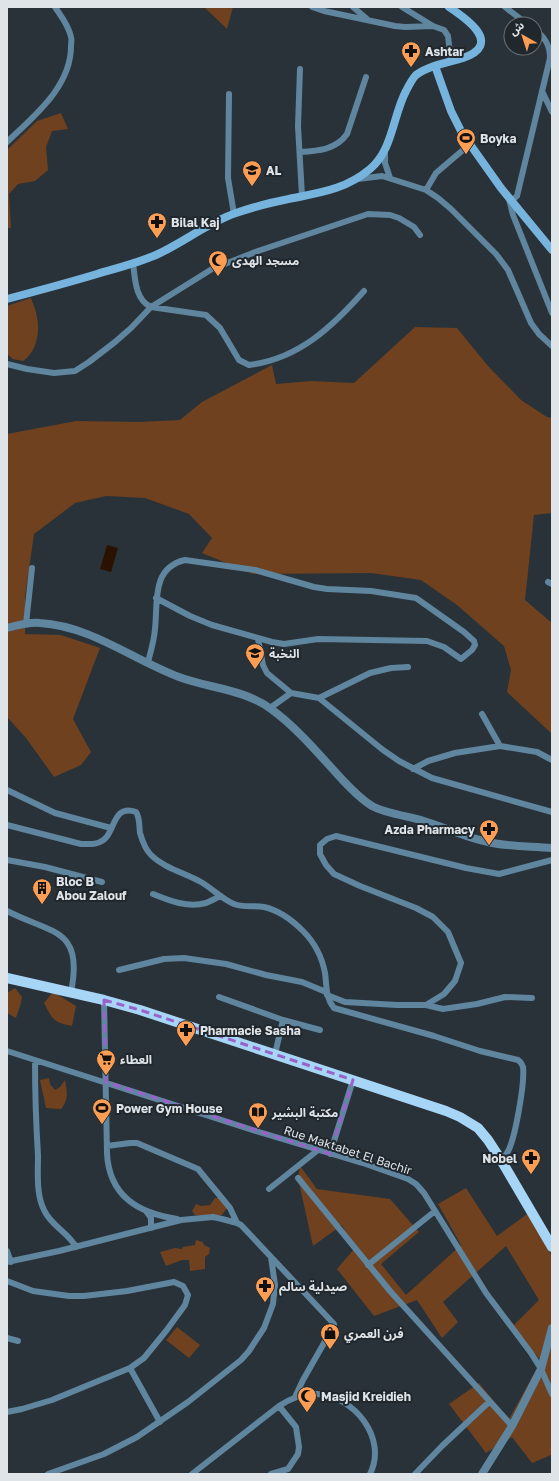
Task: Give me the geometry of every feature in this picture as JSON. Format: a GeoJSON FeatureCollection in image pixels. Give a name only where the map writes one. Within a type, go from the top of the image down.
{"type":"FeatureCollection","features":[{"type":"Feature","properties":{"kind":"main road"},"geometry":{"type":"LineString","coordinates":[[7,299],[133,263],[157,254],[234,214],[283,200],[336,189],[356,179],[372,167],[385,149],[398,109],[416,75],[435,66],[464,58],[475,52],[480,45],[480,35],[473,25],[449,7]]}},
{"type":"Feature","properties":{"kind":"main road"},"geometry":{"type":"LineString","coordinates":[[435,66],[441,86],[456,123],[510,199],[552,250]]}},
{"type":"Feature","properties":{"kind":"main road"},"geometry":{"type":"LineString","coordinates":[[7,978],[104,1000],[275,1054],[460,1117],[478,1128],[488,1140],[552,1247]]}},
{"type":"Feature","properties":{"kind":"street"},"geometry":{"type":"LineString","coordinates":[[7,142],[43,106],[59,87],[68,68],[71,54],[71,37],[65,23],[55,7]]}},
{"type":"Feature","properties":{"kind":"street"},"geometry":{"type":"LineString","coordinates":[[312,7],[369,21],[406,27],[433,26]]}},
{"type":"Feature","properties":{"kind":"street"},"geometry":{"type":"LineString","coordinates":[[353,7],[369,21]]}},
{"type":"Feature","properties":{"kind":"street"},"geometry":{"type":"LineString","coordinates":[[402,7],[447,33],[451,61]]}},
{"type":"Feature","properties":{"kind":"street"},"geometry":{"type":"LineString","coordinates":[[505,7],[517,16]]}},
{"type":"Feature","properties":{"kind":"street"},"geometry":{"type":"LineString","coordinates":[[543,36],[549,47],[550,58],[517,196],[510,199],[513,215],[552,313]]}},
{"type":"Feature","properties":{"kind":"street"},"geometry":{"type":"LineString","coordinates":[[300,69],[298,126],[302,196]]}},
{"type":"Feature","properties":{"kind":"street"},"geometry":{"type":"LineString","coordinates":[[300,152],[332,147],[343,141],[347,134],[366,77]]}},
{"type":"Feature","properties":{"kind":"street"},"geometry":{"type":"LineString","coordinates":[[542,91],[552,112]]}},
{"type":"Feature","properties":{"kind":"street"},"geometry":{"type":"LineString","coordinates":[[229,94],[228,178],[234,214]]}},
{"type":"Feature","properties":{"kind":"street"},"geometry":{"type":"LineString","coordinates":[[426,190],[436,173],[470,144]]}},
{"type":"Feature","properties":{"kind":"street"},"geometry":{"type":"LineString","coordinates":[[385,149],[385,163],[390,178]]}},
{"type":"Feature","properties":{"kind":"street"},"geometry":{"type":"LineString","coordinates":[[356,179],[382,176],[390,178],[426,190],[451,209],[496,254],[508,270],[531,323],[539,334],[552,346]]}},
{"type":"Feature","properties":{"kind":"street"},"geometry":{"type":"LineString","coordinates":[[7,364],[54,373],[75,371],[97,356],[132,328],[151,307],[212,269],[258,251],[368,214],[390,215],[399,218],[414,226],[420,235]]}},
{"type":"Feature","properties":{"kind":"street"},"geometry":{"type":"LineString","coordinates":[[133,263],[139,295],[143,303],[151,307],[206,315],[220,328],[239,360],[250,365],[280,357],[315,339],[336,322],[364,291]]}},
{"type":"Feature","properties":{"kind":"street"},"geometry":{"type":"LineString","coordinates":[[148,662],[153,646],[156,598],[162,575],[168,567],[185,560],[255,570],[314,587],[371,591],[416,598],[464,632],[474,641],[475,644],[472,650],[461,660],[444,647],[427,641],[318,639],[284,644],[258,639],[212,624],[190,616],[156,598]]}},
{"type":"Feature","properties":{"kind":"street"},"geometry":{"type":"LineString","coordinates":[[26,624],[32,568]]}},
{"type":"Feature","properties":{"kind":"street"},"geometry":{"type":"LineString","coordinates":[[7,628],[26,624],[48,624],[73,630],[95,638],[178,677],[251,698],[270,708],[316,752],[353,791],[373,807],[424,821],[488,842],[552,848]]}},
{"type":"Feature","properties":{"kind":"street"},"geometry":{"type":"LineString","coordinates":[[258,639],[263,665],[267,673],[291,693],[319,698],[383,750],[413,769],[432,778],[552,812]]}},
{"type":"Feature","properties":{"kind":"street"},"geometry":{"type":"LineString","coordinates":[[319,698],[370,673],[391,668],[408,668]]}},
{"type":"Feature","properties":{"kind":"street"},"geometry":{"type":"LineString","coordinates":[[270,708],[291,693]]}},
{"type":"Feature","properties":{"kind":"street"},"geometry":{"type":"LineString","coordinates":[[482,714],[500,746]]}},
{"type":"Feature","properties":{"kind":"street"},"geometry":{"type":"LineString","coordinates":[[413,769],[428,761],[455,753],[500,746],[537,752],[552,760]]}},
{"type":"Feature","properties":{"kind":"street"},"geometry":{"type":"LineString","coordinates":[[7,790],[55,813],[111,828]]}},
{"type":"Feature","properties":{"kind":"street"},"geometry":{"type":"LineString","coordinates":[[7,825],[81,844],[100,843],[107,836],[123,811],[136,812],[140,833],[150,854],[160,863],[201,882],[236,905],[264,907],[282,914],[302,930],[320,955],[325,974],[327,993],[334,1008],[373,1018],[480,1051],[515,1058],[523,1067],[520,1107],[508,1153],[501,1160]]}},
{"type":"Feature","properties":{"kind":"street"},"geometry":{"type":"LineString","coordinates":[[426,1005],[444,994],[455,981],[461,963],[448,932],[433,917],[416,908],[334,874],[326,865],[320,854],[320,846],[327,839],[336,836],[466,868],[499,874],[552,859],[552,855]]}},
{"type":"Feature","properties":{"kind":"street"},"geometry":{"type":"LineString","coordinates":[[7,860],[44,867],[102,882]]}},
{"type":"Feature","properties":{"kind":"street"},"geometry":{"type":"LineString","coordinates":[[153,894],[184,904],[206,903],[221,896]]}},
{"type":"Feature","properties":{"kind":"street"},"geometry":{"type":"LineString","coordinates":[[7,911],[53,930],[66,940],[71,949],[75,969],[71,992]]}},
{"type":"Feature","properties":{"kind":"street"},"geometry":{"type":"LineString","coordinates":[[119,970],[164,959],[184,958],[226,964],[266,975],[302,982],[346,1002],[398,1006],[426,1005],[443,1009],[477,1004],[505,997],[532,998]]}},
{"type":"Feature","properties":{"kind":"street"},"geometry":{"type":"LineString","coordinates":[[219,997],[283,1020],[320,1030]]}},
{"type":"Feature","properties":{"kind":"street"},"geometry":{"type":"LineString","coordinates":[[104,1000],[108,1163],[115,1185],[126,1199],[146,1211],[159,1216],[181,1220]]}},
{"type":"Feature","properties":{"kind":"street"},"geometry":{"type":"LineString","coordinates":[[275,1054],[283,1020]]}},
{"type":"Feature","properties":{"kind":"street","name":"Rue Maktabet El Bachir"},"geometry":{"type":"LineString","coordinates":[[7,1051],[330,1154],[363,1163],[408,1179],[420,1188],[486,1292],[531,1353],[552,1394]]}},
{"type":"Feature","properties":{"kind":"street"},"geometry":{"type":"LineString","coordinates":[[35,1060],[36,1135],[40,1196],[43,1207],[48,1216],[54,1224],[71,1238],[76,1247]]}},
{"type":"Feature","properties":{"kind":"street"},"geometry":{"type":"LineString","coordinates":[[330,1154],[353,1080]]}},
{"type":"Feature","properties":{"kind":"street"},"geometry":{"type":"LineString","coordinates":[[107,1146],[130,1142],[136,1143],[198,1169],[230,1208],[237,1223],[334,1324],[302,1380],[295,1397]]}},
{"type":"Feature","properties":{"kind":"street"},"geometry":{"type":"LineString","coordinates":[[269,1189],[318,1150]]}},
{"type":"Feature","properties":{"kind":"street"},"geometry":{"type":"LineString","coordinates":[[298,1178],[390,1291],[512,1426]]}},
{"type":"Feature","properties":{"kind":"street"},"geometry":{"type":"LineString","coordinates":[[146,1211],[151,1218],[151,1228]]}},
{"type":"Feature","properties":{"kind":"street"},"geometry":{"type":"LineString","coordinates":[[368,1265],[435,1211]]}},
{"type":"Feature","properties":{"kind":"street"},"geometry":{"type":"LineString","coordinates":[[7,1251],[9,1262],[76,1247],[181,1220],[213,1217],[237,1223]]}},
{"type":"Feature","properties":{"kind":"street"},"geometry":{"type":"LineString","coordinates":[[48,1474],[115,1449],[137,1437],[193,1399],[234,1366],[256,1342],[264,1328],[273,1304],[275,1285],[271,1257]]}},
{"type":"Feature","properties":{"kind":"street"},"geometry":{"type":"LineString","coordinates":[[7,1281],[34,1291],[69,1296],[84,1296],[127,1291],[174,1282],[183,1286],[188,1295],[185,1305],[159,1341],[144,1358],[130,1368],[52,1400],[7,1412]]}},
{"type":"Feature","properties":{"kind":"street"},"geometry":{"type":"LineString","coordinates":[[482,1474],[512,1426],[541,1370],[552,1328]]}},
{"type":"Feature","properties":{"kind":"street"},"geometry":{"type":"LineString","coordinates":[[7,1338],[18,1341]]}},
{"type":"Feature","properties":{"kind":"street"},"geometry":{"type":"LineString","coordinates":[[130,1368],[160,1422]]}},
{"type":"Feature","properties":{"kind":"street"},"geometry":{"type":"LineString","coordinates":[[192,1474],[279,1406],[295,1397],[315,1393],[343,1401],[360,1416],[373,1441],[375,1456],[370,1474]]}},
{"type":"Feature","properties":{"kind":"street"},"geometry":{"type":"LineString","coordinates":[[415,1474],[442,1446],[489,1402]]}},
{"type":"Feature","properties":{"kind":"street"},"geometry":{"type":"LineString","coordinates":[[271,1474],[288,1469],[298,1454],[299,1447],[296,1427],[279,1406]]}},
{"type":"Feature","properties":{"kind":"highlighted area"},"geometry":{"type":"Polygon","coordinates":[[[104,1000],[140,1010],[353,1080],[330,1154],[106,1082],[104,1000]]]}},
{"type":"Feature","properties":{"kind":"shaded area"},"geometry":{"type":"Polygon","coordinates":[[[204,7],[233,7],[227,29],[204,7]]]}},
{"type":"Feature","properties":{"kind":"shaded area"},"geometry":{"type":"Polygon","coordinates":[[[61,113],[68,129],[52,131],[46,147],[48,170],[35,181],[18,184],[9,194],[11,228],[7,228],[7,150],[37,121],[61,113]]]}},
{"type":"Feature","properties":{"kind":"shaded area"},"geometry":{"type":"Polygon","coordinates":[[[31,298],[36,312],[38,335],[32,352],[28,357],[23,361],[13,359],[7,354],[7,306],[31,298]]]}},
{"type":"Feature","properties":{"kind":"shaded area"},"geometry":{"type":"Polygon","coordinates":[[[415,327],[457,328],[488,366],[521,400],[547,417],[552,418],[552,513],[534,515],[525,600],[552,623],[552,734],[507,692],[511,670],[504,646],[457,605],[421,580],[371,573],[253,574],[202,553],[212,538],[189,514],[145,498],[106,496],[75,503],[34,534],[25,597],[25,634],[61,635],[100,648],[73,719],[91,752],[81,765],[54,777],[26,738],[7,717],[7,434],[76,421],[139,422],[180,420],[202,402],[272,365],[276,384],[312,381],[354,383],[415,327]]]}},
{"type":"Feature","properties":{"kind":"shaded area"},"geometry":{"type":"Polygon","coordinates":[[[107,545],[118,548],[111,572],[100,569],[107,545]]]}},
{"type":"Feature","properties":{"kind":"shaded area"},"geometry":{"type":"Polygon","coordinates":[[[15,988],[22,997],[16,1018],[7,1013],[7,993],[15,988]]]}},
{"type":"Feature","properties":{"kind":"shaded area"},"geometry":{"type":"Polygon","coordinates":[[[53,992],[76,1006],[72,1026],[54,1019],[44,1003],[53,992]]]}},
{"type":"Feature","properties":{"kind":"shaded area"},"geometry":{"type":"Polygon","coordinates":[[[49,1078],[50,1084],[55,1090],[60,1087],[65,1080],[67,1092],[64,1106],[61,1109],[46,1108],[40,1080],[49,1078]]]}},
{"type":"Feature","properties":{"kind":"shaded area"},"geometry":{"type":"Polygon","coordinates":[[[300,1166],[317,1189],[390,1199],[419,1232],[381,1264],[406,1295],[461,1245],[438,1204],[466,1188],[497,1236],[530,1212],[552,1257],[552,1456],[551,1455],[532,1463],[512,1437],[486,1453],[449,1404],[479,1383],[509,1419],[541,1361],[513,1326],[539,1300],[506,1246],[443,1302],[458,1322],[442,1338],[417,1300],[374,1316],[337,1269],[354,1249],[342,1225],[313,1246],[298,1178],[300,1166]]]}},
{"type":"Feature","properties":{"kind":"shaded area"},"geometry":{"type":"Polygon","coordinates":[[[215,1198],[219,1198],[227,1208],[222,1215],[195,1215],[192,1211],[196,1204],[201,1206],[210,1205],[215,1198]]]}},
{"type":"Feature","properties":{"kind":"shaded area"},"geometry":{"type":"Polygon","coordinates":[[[196,1240],[203,1242],[204,1245],[210,1248],[209,1254],[205,1257],[205,1269],[190,1271],[189,1260],[182,1260],[166,1266],[160,1252],[175,1248],[182,1249],[183,1247],[195,1245],[196,1240]]]}},
{"type":"Feature","properties":{"kind":"shaded area"},"geometry":{"type":"Polygon","coordinates":[[[177,1327],[200,1345],[189,1358],[166,1340],[177,1327]]]}},
{"type":"Feature","properties":{"kind":"place","name":"Ashtar"},"geometry":{"type":"Point","coordinates":[411,68]}},
{"type":"Feature","properties":{"kind":"place","name":"Boyka"},"geometry":{"type":"Point","coordinates":[466,155]}},
{"type":"Feature","properties":{"kind":"place","name":"AL"},"geometry":{"type":"Point","coordinates":[252,187]}},
{"type":"Feature","properties":{"kind":"place","name":"Bilal Kaj"},"geometry":{"type":"Point","coordinates":[157,239]}},
{"type":"Feature","properties":{"kind":"place","name":"مسجد الهدى"},"geometry":{"type":"Point","coordinates":[218,277]}},
{"type":"Feature","properties":{"kind":"place","name":"النخبة"},"geometry":{"type":"Point","coordinates":[255,670]}},
{"type":"Feature","properties":{"kind":"place","name":"Azda Pharmacy"},"geometry":{"type":"Point","coordinates":[489,846]}},
{"type":"Feature","properties":{"kind":"place","name":"Bloc B Abou Zalouf"},"geometry":{"type":"Point","coordinates":[42,905]}},
{"type":"Feature","properties":{"kind":"place","name":"Pharmacie Sasha"},"geometry":{"type":"Point","coordinates":[186,1047]}},
{"type":"Feature","properties":{"kind":"place","name":"العطاء"},"geometry":{"type":"Point","coordinates":[106,1076]}},
{"type":"Feature","properties":{"kind":"place","name":"Power Gym House"},"geometry":{"type":"Point","coordinates":[102,1125]}},
{"type":"Feature","properties":{"kind":"place","name":"مكتبة البشير"},"geometry":{"type":"Point","coordinates":[258,1129]}},
{"type":"Feature","properties":{"kind":"place","name":"Nobel"},"geometry":{"type":"Point","coordinates":[531,1175]}},
{"type":"Feature","properties":{"kind":"place","name":"صيدلية سالم"},"geometry":{"type":"Point","coordinates":[265,1303]}},
{"type":"Feature","properties":{"kind":"place","name":"فرن العمري"},"geometry":{"type":"Point","coordinates":[330,1350]}},
{"type":"Feature","properties":{"kind":"place","name":"Masjid Kreidieh"},"geometry":{"type":"Point","coordinates":[307,1413]}}]}
